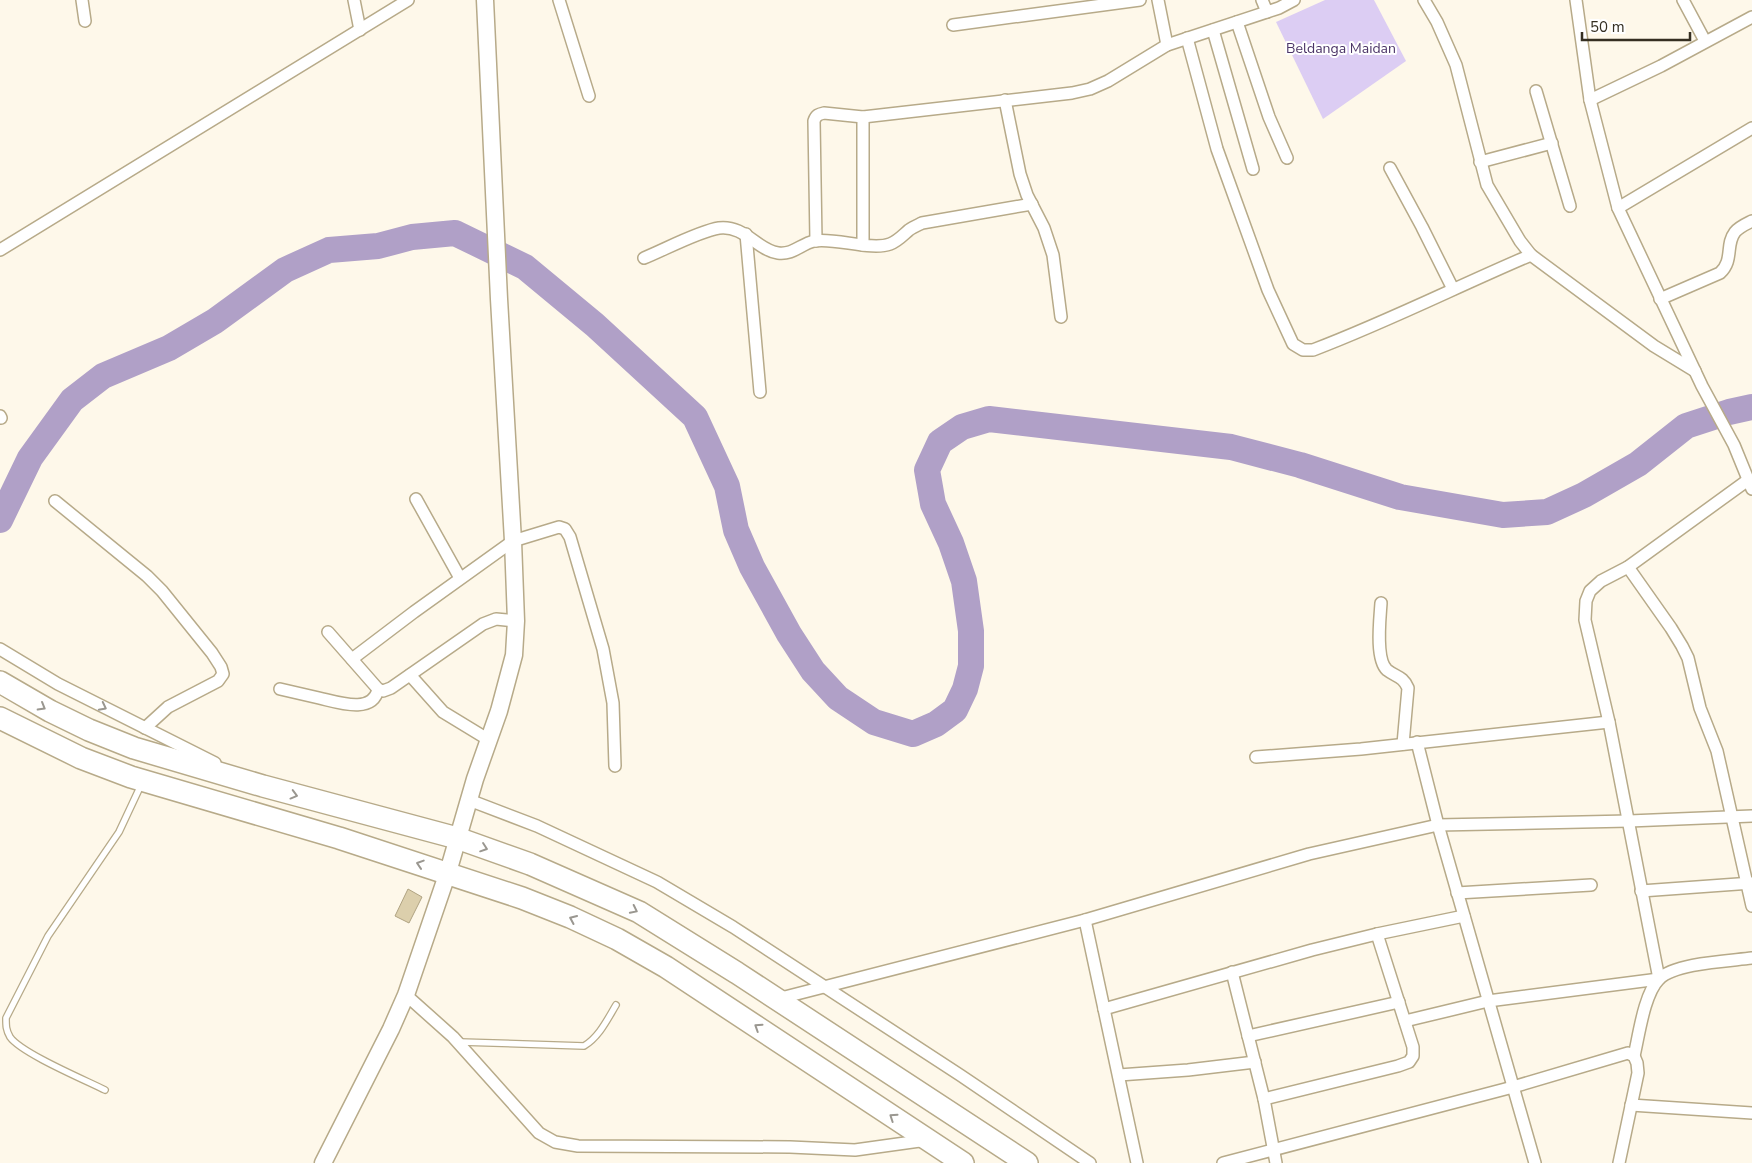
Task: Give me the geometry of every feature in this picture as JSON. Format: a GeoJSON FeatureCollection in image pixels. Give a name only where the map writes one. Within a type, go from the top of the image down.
{"type":"FeatureCollection","features":[{"type":"Feature","properties":{"kind":"highway"},"geometry":{"type":"LineString","coordinates":[[0,682],[50,712],[89,730],[143,750],[263,786],[457,838],[530,864],[639,912],[777,999],[1027,1163]]}},
{"type":"Feature","properties":{"kind":"highway"},"geometry":{"type":"LineString","coordinates":[[0,718],[81,758],[143,780],[448,872],[538,904],[617,939],[666,967],[963,1163]]}},
{"type":"Feature","properties":{"kind":"street"},"geometry":{"type":"LineString","coordinates":[[82,0],[85,21]]}},
{"type":"Feature","properties":{"kind":"street"},"geometry":{"type":"LineString","coordinates":[[354,0],[360,30]]}},
{"type":"Feature","properties":{"kind":"street"},"geometry":{"type":"LineString","coordinates":[[0,250],[408,0]]}},
{"type":"Feature","properties":{"kind":"street"},"geometry":{"type":"LineString","coordinates":[[323,1163],[391,1029],[406,995],[448,872],[469,800],[499,712],[514,655],[516,620],[513,541],[498,299],[485,0]]}},
{"type":"Feature","properties":{"kind":"street"},"geometry":{"type":"LineString","coordinates":[[559,0],[589,96]]}},
{"type":"Feature","properties":{"kind":"street"},"geometry":{"type":"LineString","coordinates":[[952,25],[1140,0]]}},
{"type":"Feature","properties":{"kind":"street"},"geometry":{"type":"LineString","coordinates":[[1158,0],[1167,45]]}},
{"type":"Feature","properties":{"kind":"street"},"geometry":{"type":"LineString","coordinates":[[1262,0],[1267,12]]}},
{"type":"Feature","properties":{"kind":"street"},"geometry":{"type":"LineString","coordinates":[[816,241],[815,117],[824,113],[863,117],[1072,92],[1090,88],[1108,81],[1167,45],[1267,12],[1294,0]]}},
{"type":"Feature","properties":{"kind":"street"},"geometry":{"type":"LineString","coordinates":[[1424,0],[1437,22],[1456,65],[1487,185],[1520,241],[1531,255],[1654,346],[1695,371]]}},
{"type":"Feature","properties":{"kind":"street"},"geometry":{"type":"LineString","coordinates":[[1576,0],[1590,100],[1618,208],[1702,386],[1734,446],[1750,484],[1628,567],[1601,581],[1590,591],[1586,601],[1585,620],[1609,722],[1659,979],[1651,992],[1634,1056],[1638,1073],[1619,1163]]}},
{"type":"Feature","properties":{"kind":"street"},"geometry":{"type":"LineString","coordinates":[[1683,0],[1705,42]]}},
{"type":"Feature","properties":{"kind":"street"},"geometry":{"type":"LineString","coordinates":[[1590,100],[1661,66],[1752,17]]}},
{"type":"Feature","properties":{"kind":"street"},"geometry":{"type":"LineString","coordinates":[[1237,22],[1269,117],[1287,158]]}},
{"type":"Feature","properties":{"kind":"street"},"geometry":{"type":"LineString","coordinates":[[1213,30],[1253,169]]}},
{"type":"Feature","properties":{"kind":"street"},"geometry":{"type":"LineString","coordinates":[[1187,38],[1217,149],[1268,290],[1293,344],[1303,350],[1313,350],[1394,317],[1531,255]]}},
{"type":"Feature","properties":{"kind":"street"},"geometry":{"type":"LineString","coordinates":[[1536,91],[1570,206]]}},
{"type":"Feature","properties":{"kind":"street"},"geometry":{"type":"LineString","coordinates":[[1005,100],[1020,174],[1027,195],[1044,228],[1053,254],[1061,317]]}},
{"type":"Feature","properties":{"kind":"street"},"geometry":{"type":"LineString","coordinates":[[863,117],[863,245]]}},
{"type":"Feature","properties":{"kind":"street"},"geometry":{"type":"LineString","coordinates":[[1618,208],[1752,128]]}},
{"type":"Feature","properties":{"kind":"street"},"geometry":{"type":"LineString","coordinates":[[1480,162],[1552,143]]}},
{"type":"Feature","properties":{"kind":"street"},"geometry":{"type":"LineString","coordinates":[[1390,168],[1453,289]]}},
{"type":"Feature","properties":{"kind":"street"},"geometry":{"type":"LineString","coordinates":[[644,258],[720,228],[733,229],[746,234],[770,251],[779,253],[796,251],[816,241],[885,245],[891,244],[910,229],[932,220],[1032,204]]}},
{"type":"Feature","properties":{"kind":"street"},"geometry":{"type":"LineString","coordinates":[[1660,299],[1720,273],[1728,262],[1731,240],[1734,233],[1740,227],[1752,221]]}},
{"type":"Feature","properties":{"kind":"street"},"geometry":{"type":"LineString","coordinates":[[746,234],[760,392]]}},
{"type":"Feature","properties":{"kind":"street"},"geometry":{"type":"LineString","coordinates":[[416,499],[460,578]]}},
{"type":"Feature","properties":{"kind":"street"},"geometry":{"type":"LineString","coordinates":[[55,501],[147,576],[162,591],[221,667],[223,674],[218,681],[168,707],[145,728]]}},
{"type":"Feature","properties":{"kind":"street"},"geometry":{"type":"LineString","coordinates":[[352,659],[513,541],[559,526],[565,529],[570,537],[603,649],[613,703],[615,766]]}},
{"type":"Feature","properties":{"kind":"street"},"geometry":{"type":"LineString","coordinates":[[1628,567],[1671,628],[1688,658],[1700,708],[1717,751],[1732,818],[1750,883],[1752,906]]}},
{"type":"Feature","properties":{"kind":"street"},"geometry":{"type":"LineString","coordinates":[[1381,603],[1381,661],[1386,669],[1405,680],[1408,688],[1403,744]]}},
{"type":"Feature","properties":{"kind":"street"},"geometry":{"type":"LineString","coordinates":[[328,632],[378,688],[384,691],[483,624],[496,619],[516,620]]}},
{"type":"Feature","properties":{"kind":"street"},"geometry":{"type":"LineString","coordinates":[[0,649],[58,684],[263,786]]}},
{"type":"Feature","properties":{"kind":"street"},"geometry":{"type":"LineString","coordinates":[[410,675],[443,712],[489,740]]}},
{"type":"Feature","properties":{"kind":"street"},"geometry":{"type":"LineString","coordinates":[[280,690],[354,705],[371,701],[377,696],[378,688]]}},
{"type":"Feature","properties":{"kind":"street"},"geometry":{"type":"LineString","coordinates":[[1256,757],[1361,749],[1609,722]]}},
{"type":"Feature","properties":{"kind":"street"},"geometry":{"type":"LineString","coordinates":[[1417,742],[1457,893],[1535,1163]]}},
{"type":"Feature","properties":{"kind":"street"},"geometry":{"type":"LineString","coordinates":[[469,800],[536,826],[657,882],[734,927],[960,1075],[1090,1163]]}},
{"type":"Feature","properties":{"kind":"street"},"geometry":{"type":"LineString","coordinates":[[777,999],[1084,920],[1309,854],[1438,825],[1752,816]]}},
{"type":"Feature","properties":{"kind":"street"},"geometry":{"type":"LineString","coordinates":[[1641,890],[1750,883]]}},
{"type":"Feature","properties":{"kind":"street"},"geometry":{"type":"LineString","coordinates":[[1457,893],[1591,885]]}},
{"type":"Feature","properties":{"kind":"street"},"geometry":{"type":"LineString","coordinates":[[1104,1009],[1232,972],[1377,934],[1464,916]]}},
{"type":"Feature","properties":{"kind":"street"},"geometry":{"type":"LineString","coordinates":[[1084,920],[1137,1163]]}},
{"type":"Feature","properties":{"kind":"street"},"geometry":{"type":"LineString","coordinates":[[1264,1099],[1409,1062],[1413,1056],[1413,1048],[1377,934]]}},
{"type":"Feature","properties":{"kind":"street"},"geometry":{"type":"LineString","coordinates":[[1406,1021],[1488,1001],[1659,979],[1679,968],[1752,958]]}},
{"type":"Feature","properties":{"kind":"street"},"geometry":{"type":"LineString","coordinates":[[1232,972],[1264,1099],[1276,1163]]}},
{"type":"Feature","properties":{"kind":"street"},"geometry":{"type":"LineString","coordinates":[[406,995],[458,1042],[540,1134],[555,1142],[578,1146],[780,1147],[855,1150],[928,1140]]}},
{"type":"Feature","properties":{"kind":"street"},"geometry":{"type":"LineString","coordinates":[[1248,1036],[1399,1002]]}},
{"type":"Feature","properties":{"kind":"street"},"geometry":{"type":"LineString","coordinates":[[1223,1163],[1514,1087],[1628,1053],[1634,1056]]}},
{"type":"Feature","properties":{"kind":"street"},"geometry":{"type":"LineString","coordinates":[[1119,1075],[1188,1070],[1255,1062]]}},
{"type":"Feature","properties":{"kind":"street"},"geometry":{"type":"LineString","coordinates":[[1631,1105],[1752,1113]]}},
{"type":"Feature","properties":{"kind":"lane"},"geometry":{"type":"LineString","coordinates":[[106,1090],[23,1049],[11,1038],[6,1028],[6,1018],[48,936],[119,832],[143,780]]}},
{"type":"Feature","properties":{"kind":"lane"},"geometry":{"type":"LineString","coordinates":[[458,1042],[584,1046],[599,1033],[616,1005]]}},
{"type":"Feature","properties":{"kind":"green space","name":"Beldanga Maidan"},"geometry":{"type":"Polygon","coordinates":[[[1325,0],[1374,0],[1406,61],[1323,119],[1276,22],[1325,0]]]}},
{"type":"Feature","properties":{"kind":"building"},"geometry":{"type":"Polygon","coordinates":[[[408,889],[422,897],[409,923],[395,916],[408,889]]]}},
{"type":"Feature","properties":{"kind":"waterway"},"geometry":{"type":"LineString","coordinates":[[0,520],[30,458],[72,400],[103,376],[169,348],[215,321],[285,270],[329,250],[378,246],[412,237],[455,233],[525,267],[595,325],[695,417],[727,486],[736,530],[752,567],[789,634],[813,671],[838,698],[874,722],[913,734],[936,724],[955,710],[965,689],[971,666],[971,631],[964,581],[951,543],[933,504],[927,470],[940,442],[962,427],[989,419],[1231,447],[1300,465],[1400,497],[1503,515],[1547,512],[1584,495],[1638,464],[1686,426],[1729,412],[1752,407]]}}]}
